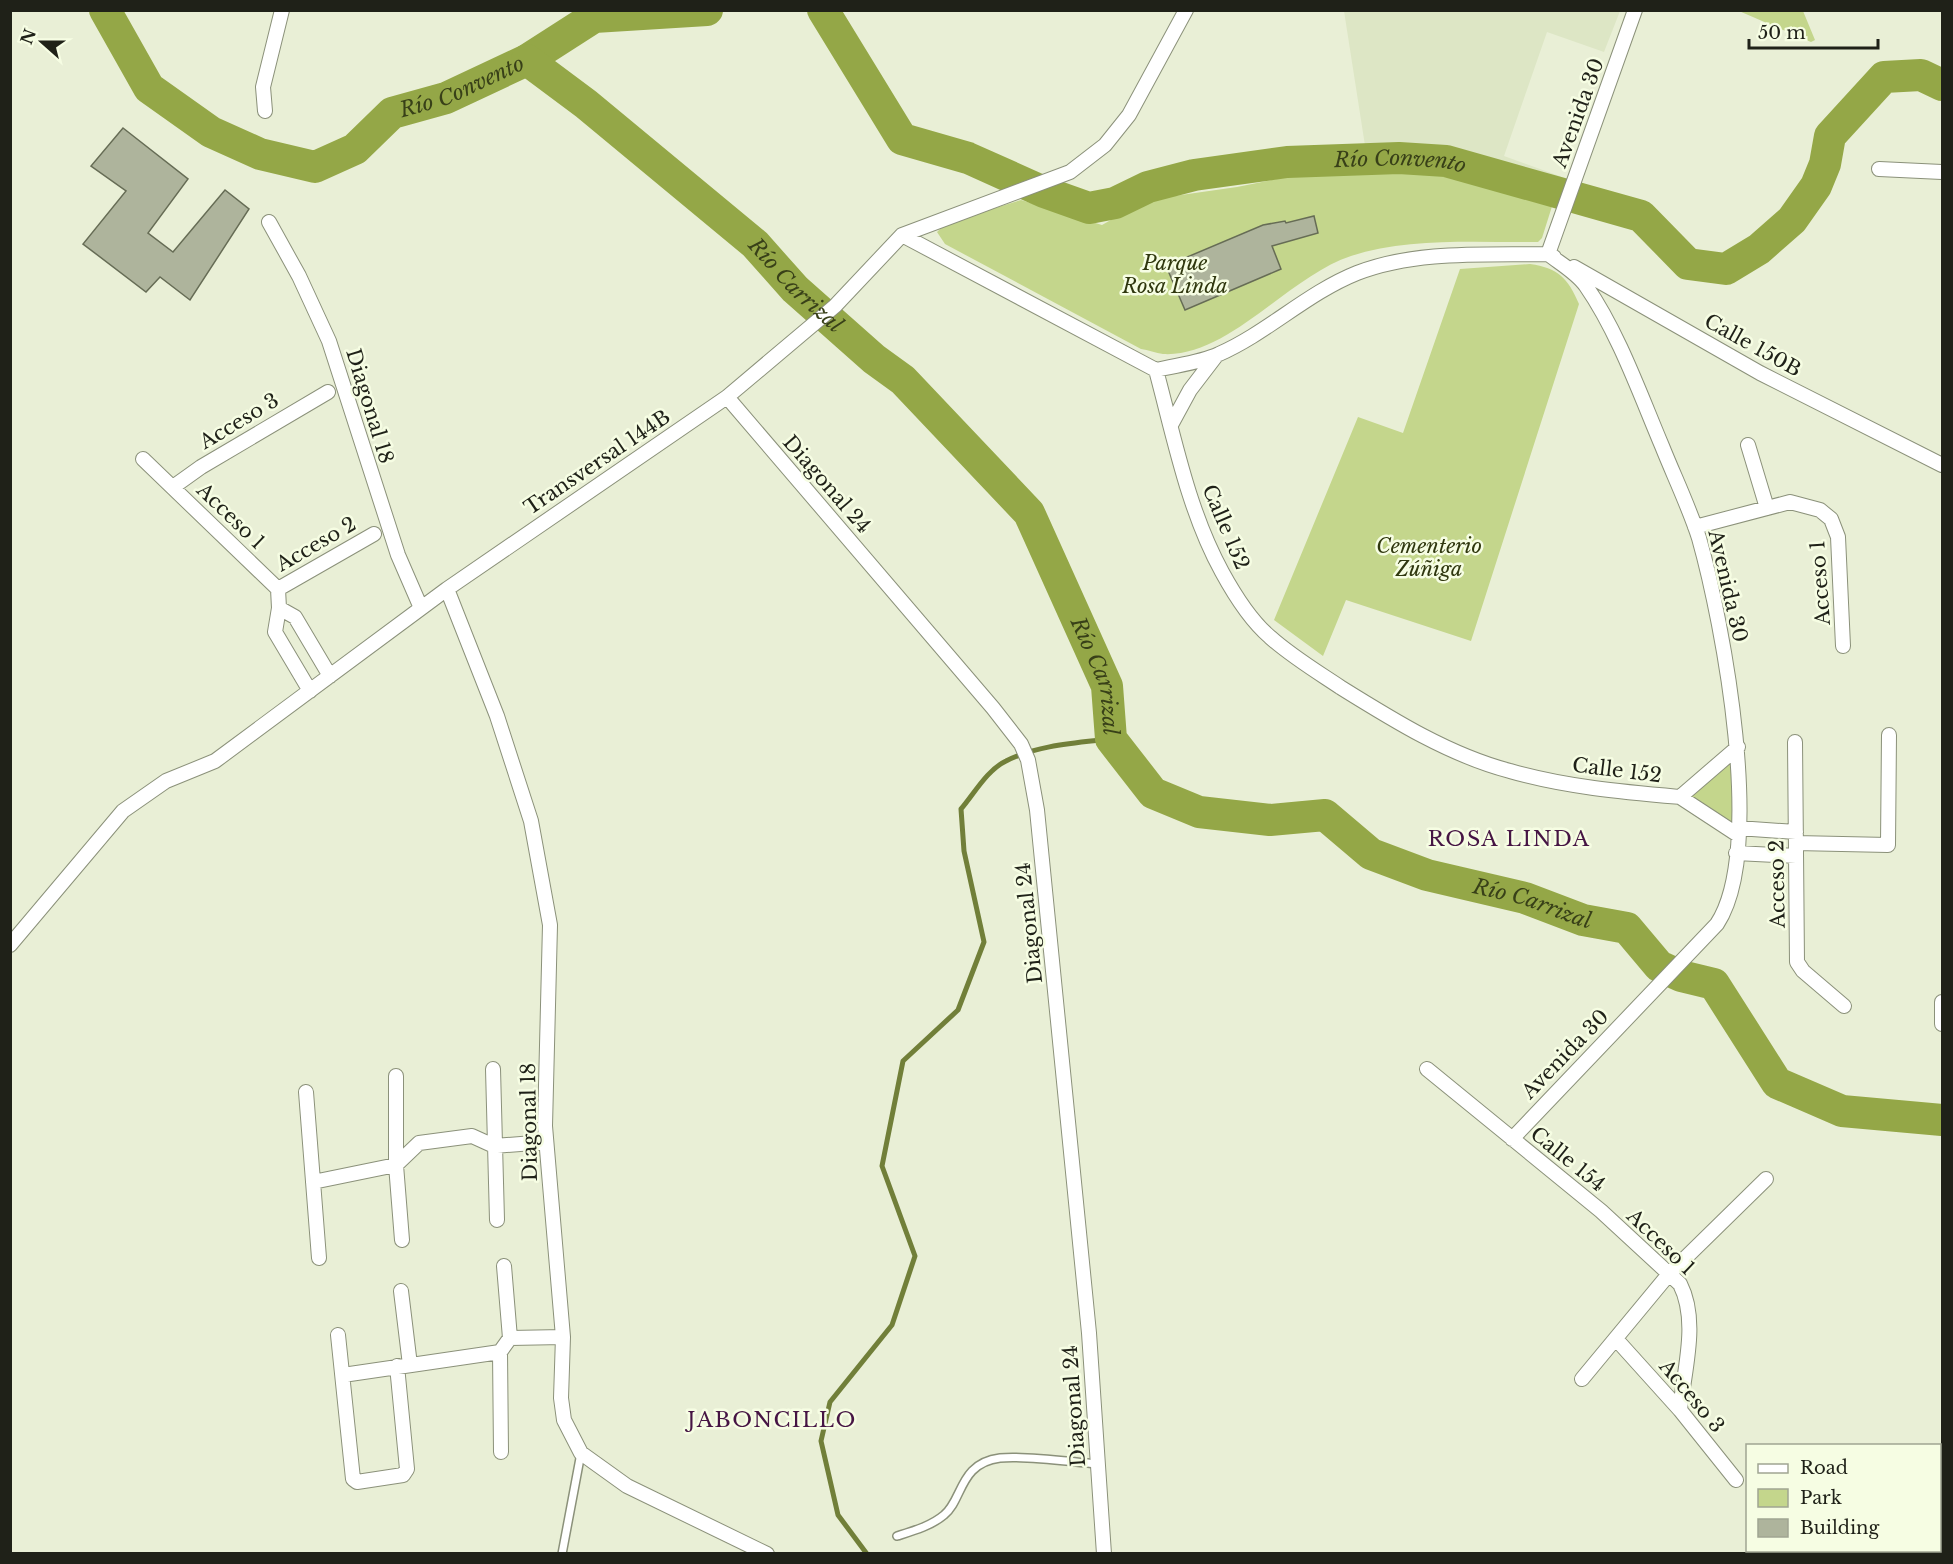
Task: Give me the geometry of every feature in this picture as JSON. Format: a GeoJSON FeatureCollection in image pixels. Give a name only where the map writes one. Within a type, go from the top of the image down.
{"type":"FeatureCollection","features":[{"type":"Feature","properties":{"kind":"street"},"geometry":{"type":"LineString","coordinates":[[265,111],[263,87],[282,10]]}},
{"type":"Feature","properties":{"kind":"street","name":"Transversal 144B"},"geometry":{"type":"LineString","coordinates":[[10,945],[123,812],[166,781],[215,761],[421,608],[727,397],[799,339],[835,306],[902,235],[1014,191],[1070,172],[1105,145],[1129,115],[1186,10]]}},
{"type":"Feature","properties":{"kind":"street","name":"Avenida 30"},"geometry":{"type":"LineString","coordinates":[[1512,1138],[1717,924],[1730,902],[1736,853],[1738,747],[1720,638],[1695,526],[1641,394],[1602,315],[1582,281],[1548,254],[1635,10]]}},
{"type":"Feature","properties":{"kind":"street"},"geometry":{"type":"LineString","coordinates":[[1879,169],[1942,172]]}},
{"type":"Feature","properties":{"kind":"street","name":"Diagonal 18"},"geometry":{"type":"LineString","coordinates":[[269,222],[299,276],[329,341],[394,544],[421,608]]}},
{"type":"Feature","properties":{"kind":"street"},"geometry":{"type":"LineString","coordinates":[[902,235],[1156,370],[1216,356],[1342,280],[1360,272],[1405,260],[1548,254]]}},
{"type":"Feature","properties":{"kind":"street","name":"Calle 150B"},"geometry":{"type":"LineString","coordinates":[[1548,254],[1632,298],[1760,373],[1942,465]]}},
{"type":"Feature","properties":{"kind":"street"},"geometry":{"type":"LineString","coordinates":[[1171,425],[1190,390],[1216,356]]}},
{"type":"Feature","properties":{"kind":"street","name":"Calle 152"},"geometry":{"type":"LineString","coordinates":[[1156,370],[1184,474],[1221,569],[1253,619],[1270,637],[1294,656],[1405,726],[1477,761],[1569,784],[1680,797],[1738,831]]}},
{"type":"Feature","properties":{"kind":"street","name":"Acceso 3"},"geometry":{"type":"LineString","coordinates":[[173,487],[201,467],[328,392]]}},
{"type":"Feature","properties":{"kind":"street","name":"Diagonal 24"},"geometry":{"type":"LineString","coordinates":[[727,397],[993,708],[1021,744],[1028,760],[1037,810],[1075,1188],[1104,1554]]}},
{"type":"Feature","properties":{"kind":"street"},"geometry":{"type":"LineString","coordinates":[[1748,445],[1767,508]]}},
{"type":"Feature","properties":{"kind":"street","name":"Acceso 1"},"geometry":{"type":"LineString","coordinates":[[143,459],[278,588]]}},
{"type":"Feature","properties":{"kind":"street","name":"Acceso 1"},"geometry":{"type":"LineString","coordinates":[[1695,526],[1790,502],[1820,510],[1831,519],[1838,537],[1843,646]]}},
{"type":"Feature","properties":{"kind":"street","name":"Acceso 2"},"geometry":{"type":"LineString","coordinates":[[278,588],[374,534]]}},
{"type":"Feature","properties":{"kind":"street"},"geometry":{"type":"LineString","coordinates":[[278,588],[279,608],[275,632],[310,691]]}},
{"type":"Feature","properties":{"kind":"street","name":"Diagonal 18"},"geometry":{"type":"LineString","coordinates":[[447,590],[497,716],[531,821],[550,925],[546,1142],[563,1336],[562,1409],[564,1420],[582,1453],[627,1486],[767,1554]]}},
{"type":"Feature","properties":{"kind":"street"},"geometry":{"type":"LineString","coordinates":[[279,608],[295,617],[330,676]]}},
{"type":"Feature","properties":{"kind":"street"},"geometry":{"type":"LineString","coordinates":[[1736,853],[1796,844],[1888,845],[1889,735]]}},
{"type":"Feature","properties":{"kind":"street","name":"Acceso 2"},"geometry":{"type":"LineString","coordinates":[[1795,742],[1797,962],[1803,971],[1844,1006]]}},
{"type":"Feature","properties":{"kind":"street","name":"Calle 152"},"geometry":{"type":"LineString","coordinates":[[1680,797],[1738,747]]}},
{"type":"Feature","properties":{"kind":"street"},"geometry":{"type":"LineString","coordinates":[[1738,831],[1796,844]]}},
{"type":"Feature","properties":{"kind":"street"},"geometry":{"type":"LineString","coordinates":[[1942,1002],[1942,1024]]}},
{"type":"Feature","properties":{"kind":"street"},"geometry":{"type":"LineString","coordinates":[[493,1069],[497,1220]]}},
{"type":"Feature","properties":{"kind":"street","name":"Calle 154"},"geometry":{"type":"LineString","coordinates":[[1427,1069],[1601,1211]]}},
{"type":"Feature","properties":{"kind":"street"},"geometry":{"type":"LineString","coordinates":[[396,1076],[396,1165],[402,1239]]}},
{"type":"Feature","properties":{"kind":"street"},"geometry":{"type":"LineString","coordinates":[[306,1092],[318,1258]]}},
{"type":"Feature","properties":{"kind":"street"},"geometry":{"type":"LineString","coordinates":[[313,1182],[396,1165],[419,1143],[472,1136],[494,1146],[546,1142]]}},
{"type":"Feature","properties":{"kind":"street"},"geometry":{"type":"LineString","coordinates":[[1582,1379],[1669,1274],[1766,1179]]}},
{"type":"Feature","properties":{"kind":"street","name":"Acceso 1"},"geometry":{"type":"LineString","coordinates":[[1601,1211],[1680,1284],[1688,1299],[1690,1322],[1680,1410]]}},
{"type":"Feature","properties":{"kind":"street"},"geometry":{"type":"LineString","coordinates":[[501,1452],[500,1352],[510,1338],[504,1266]]}},
{"type":"Feature","properties":{"kind":"street"},"geometry":{"type":"LineString","coordinates":[[338,1335],[352,1479],[357,1482],[403,1475],[407,1469],[401,1291]]}},
{"type":"Feature","properties":{"kind":"street"},"geometry":{"type":"LineString","coordinates":[[510,1338],[563,1336]]}},
{"type":"Feature","properties":{"kind":"street","name":"Acceso 3"},"geometry":{"type":"LineString","coordinates":[[1616,1339],[1680,1410],[1736,1480]]}},
{"type":"Feature","properties":{"kind":"street"},"geometry":{"type":"LineString","coordinates":[[342,1375],[500,1352]]}},
{"type":"Feature","properties":{"kind":"lane"},"geometry":{"type":"LineString","coordinates":[[562,1554],[582,1453]]}},
{"type":"Feature","properties":{"kind":"lane"},"geometry":{"type":"LineString","coordinates":[[897,1536],[927,1526],[945,1514],[962,1483],[975,1468],[999,1458],[1098,1464]]}},
{"type":"Feature","properties":{"kind":"shaded area"},"geometry":{"type":"Polygon","coordinates":[[[1344,11],[1620,11],[1604,52],[1547,32],[1504,156],[1565,178],[1561,187],[1432,150],[1366,152],[1344,11]]]}},
{"type":"Feature","properties":{"kind":"green space"},"geometry":{"type":"Polygon","coordinates":[[[1739,11],[1803,11],[1815,40],[1811,42],[1739,11]]]}},
{"type":"Feature","properties":{"kind":"green space","name":"Parque Rosa Linda"},"geometry":{"type":"Polygon","coordinates":[[[1409,168],[1554,200],[1542,238],[1538,242],[1420,243],[1373,250],[1351,256],[1305,280],[1235,330],[1211,343],[1187,352],[1163,354],[1141,349],[945,244],[937,232],[946,223],[1021,200],[1102,225],[1146,200],[1237,187],[1321,170],[1409,168]]]}},
{"type":"Feature","properties":{"kind":"green space","name":"Cementerio Zúñiga"},"geometry":{"type":"Polygon","coordinates":[[[1530,264],[1548,268],[1561,276],[1571,287],[1579,304],[1471,641],[1346,600],[1323,656],[1274,620],[1358,417],[1403,433],[1460,269],[1530,264]]]}},
{"type":"Feature","properties":{"kind":"green space"},"geometry":{"type":"Polygon","coordinates":[[[1733,761],[1732,824],[1690,796],[1733,761]]]}},
{"type":"Feature","properties":{"kind":"building"},"geometry":{"type":"Polygon","coordinates":[[[123,128],[188,179],[148,233],[173,252],[225,190],[249,209],[190,300],[160,277],[146,292],[83,244],[126,191],[91,166],[123,128]]]}},
{"type":"Feature","properties":{"kind":"building"},"geometry":{"type":"Polygon","coordinates":[[[1314,216],[1318,233],[1272,246],[1281,269],[1185,310],[1166,266],[1263,225],[1285,221],[1286,223],[1314,216]]]}},
{"type":"Feature","properties":{"kind":"waterway","name":"Río Convento"},"geometry":{"type":"LineString","coordinates":[[105,10],[149,88],[211,132],[260,154],[315,167],[355,149],[392,113],[446,98],[527,60],[594,17],[707,10]]}},
{"type":"Feature","properties":{"kind":"waterway","name":"Río Convento"},"geometry":{"type":"LineString","coordinates":[[823,10],[902,139],[968,158],[1044,192],[1089,208],[1115,203],[1148,187],[1194,175],[1287,162],[1399,158],[1446,161],[1641,216],[1688,264],[1726,269],[1759,249],[1792,220],[1816,186],[1825,164],[1830,136],[1884,77],[1921,75],[1942,85]]}},
{"type":"Feature","properties":{"kind":"waterway","name":"Río Carrizal"},"geometry":{"type":"LineString","coordinates":[[527,60],[586,104],[755,244],[795,289],[874,359],[903,380],[1029,513],[1107,686],[1111,739],[1153,793],[1199,812],[1270,820],[1325,815],[1371,854],[1427,875],[1525,898],[1583,920],[1627,928],[1659,966],[1681,976],[1714,984],[1777,1083],[1842,1111],[1942,1120]]}},
{"type":"Feature","properties":{"kind":"waterway"},"geometry":{"type":"LineString","coordinates":[[867,1554],[838,1515],[821,1441],[830,1402],[892,1325],[915,1256],[882,1166],[903,1061],[958,1010],[984,942],[964,851],[961,809],[987,776],[1006,761],[1044,748],[1111,739]]}},
{"type":"Feature","properties":{"kind":"district","name":"ROSA LINDA"},"geometry":{"type":"Point","coordinates":[1509,839]}},
{"type":"Feature","properties":{"kind":"district","name":"JABONCILLO"},"geometry":{"type":"Point","coordinates":[772,1420]}}]}
